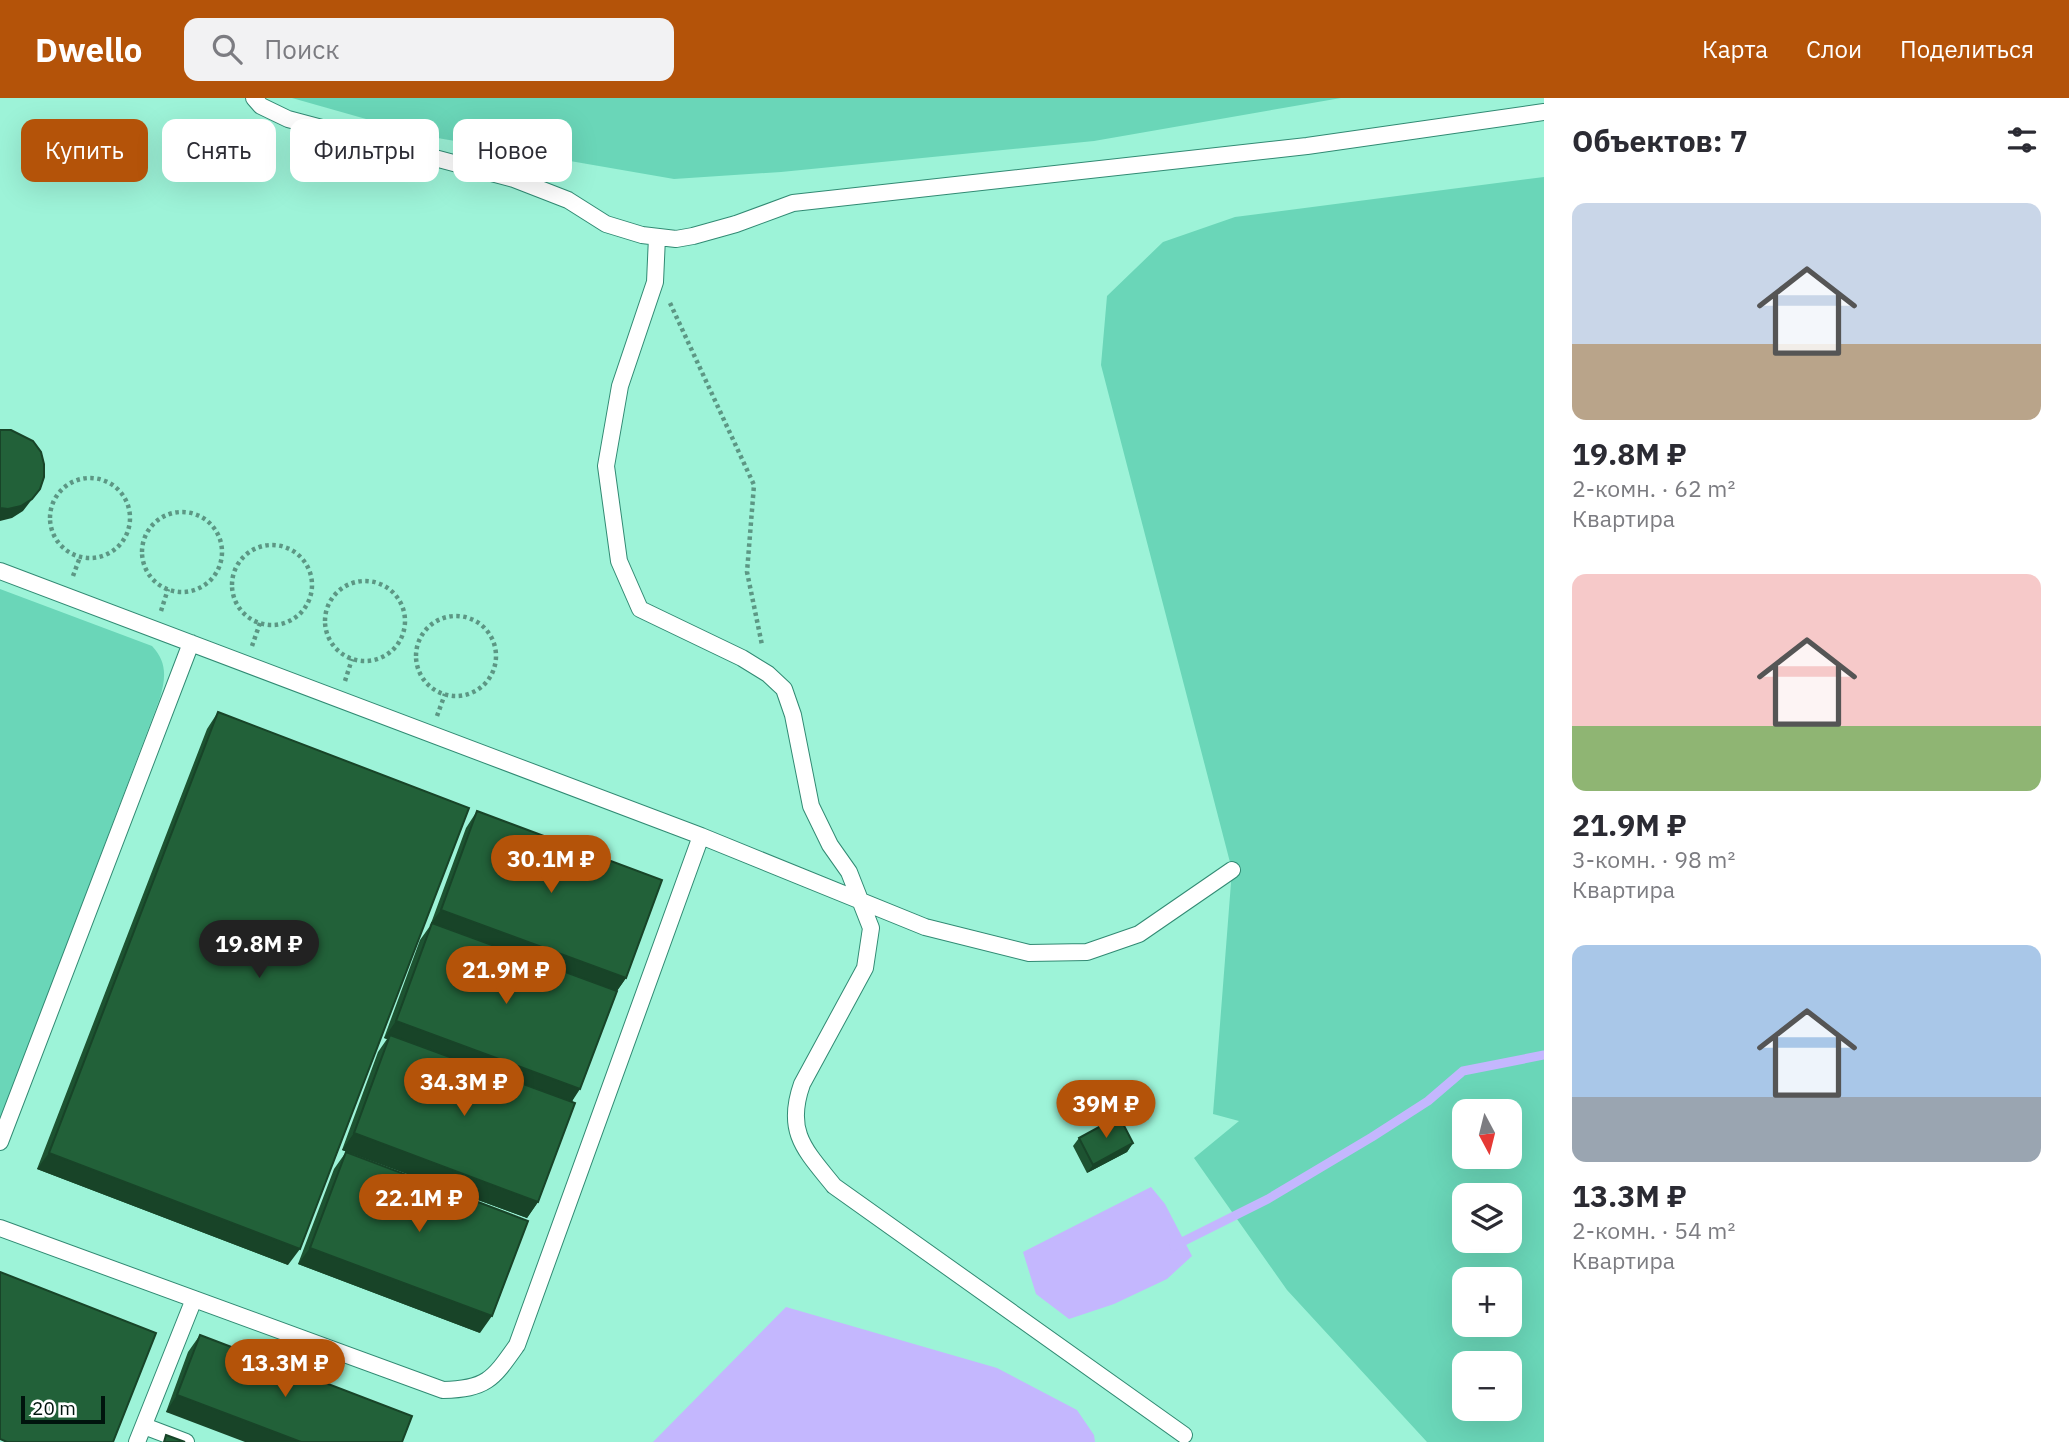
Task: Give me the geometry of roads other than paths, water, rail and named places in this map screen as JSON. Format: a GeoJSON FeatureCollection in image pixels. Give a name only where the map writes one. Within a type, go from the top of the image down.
{"type":"FeatureCollection","features":[{"type":"Feature","properties":{"kind":"lane"},"geometry":{"type":"LineString","coordinates":[[254,98],[261,106],[288,119],[514,179],[568,200],[606,224],[642,235],[676,239],[736,224],[793,203],[1307,146],[1544,112]]}},
{"type":"Feature","properties":{"kind":"lane"},"geometry":{"type":"LineString","coordinates":[[657,237],[655,282],[620,386],[606,466],[619,561],[640,609],[742,658],[768,674],[784,689],[793,715],[811,806],[830,845],[849,872],[871,928],[865,968],[802,1084],[795,1102],[795,1121],[802,1146],[834,1186],[1184,1435]]}},
{"type":"Feature","properties":{"kind":"lane"},"geometry":{"type":"LineString","coordinates":[[0,570],[701,836],[925,927],[1029,953],[1087,952],[1139,934],[1232,870]]}},
{"type":"Feature","properties":{"kind":"lane"},"geometry":{"type":"LineString","coordinates":[[0,1142],[191,643]]}},
{"type":"Feature","properties":{"kind":"lane"},"geometry":{"type":"LineString","coordinates":[[0,1228],[443,1390],[469,1390],[495,1377],[517,1345],[701,836]]}},
{"type":"Feature","properties":{"kind":"lane"},"geometry":{"type":"LineString","coordinates":[[137,1442],[194,1299]]}},
{"type":"Feature","properties":{"kind":"lane"},"geometry":{"type":"LineString","coordinates":[[144,1426],[186,1442]]}},
{"type":"Feature","properties":{"kind":"waterway"},"geometry":{"type":"LineString","coordinates":[[1174,1246],[1268,1199],[1372,1137],[1428,1101],[1463,1071],[1544,1055]]}}]}
